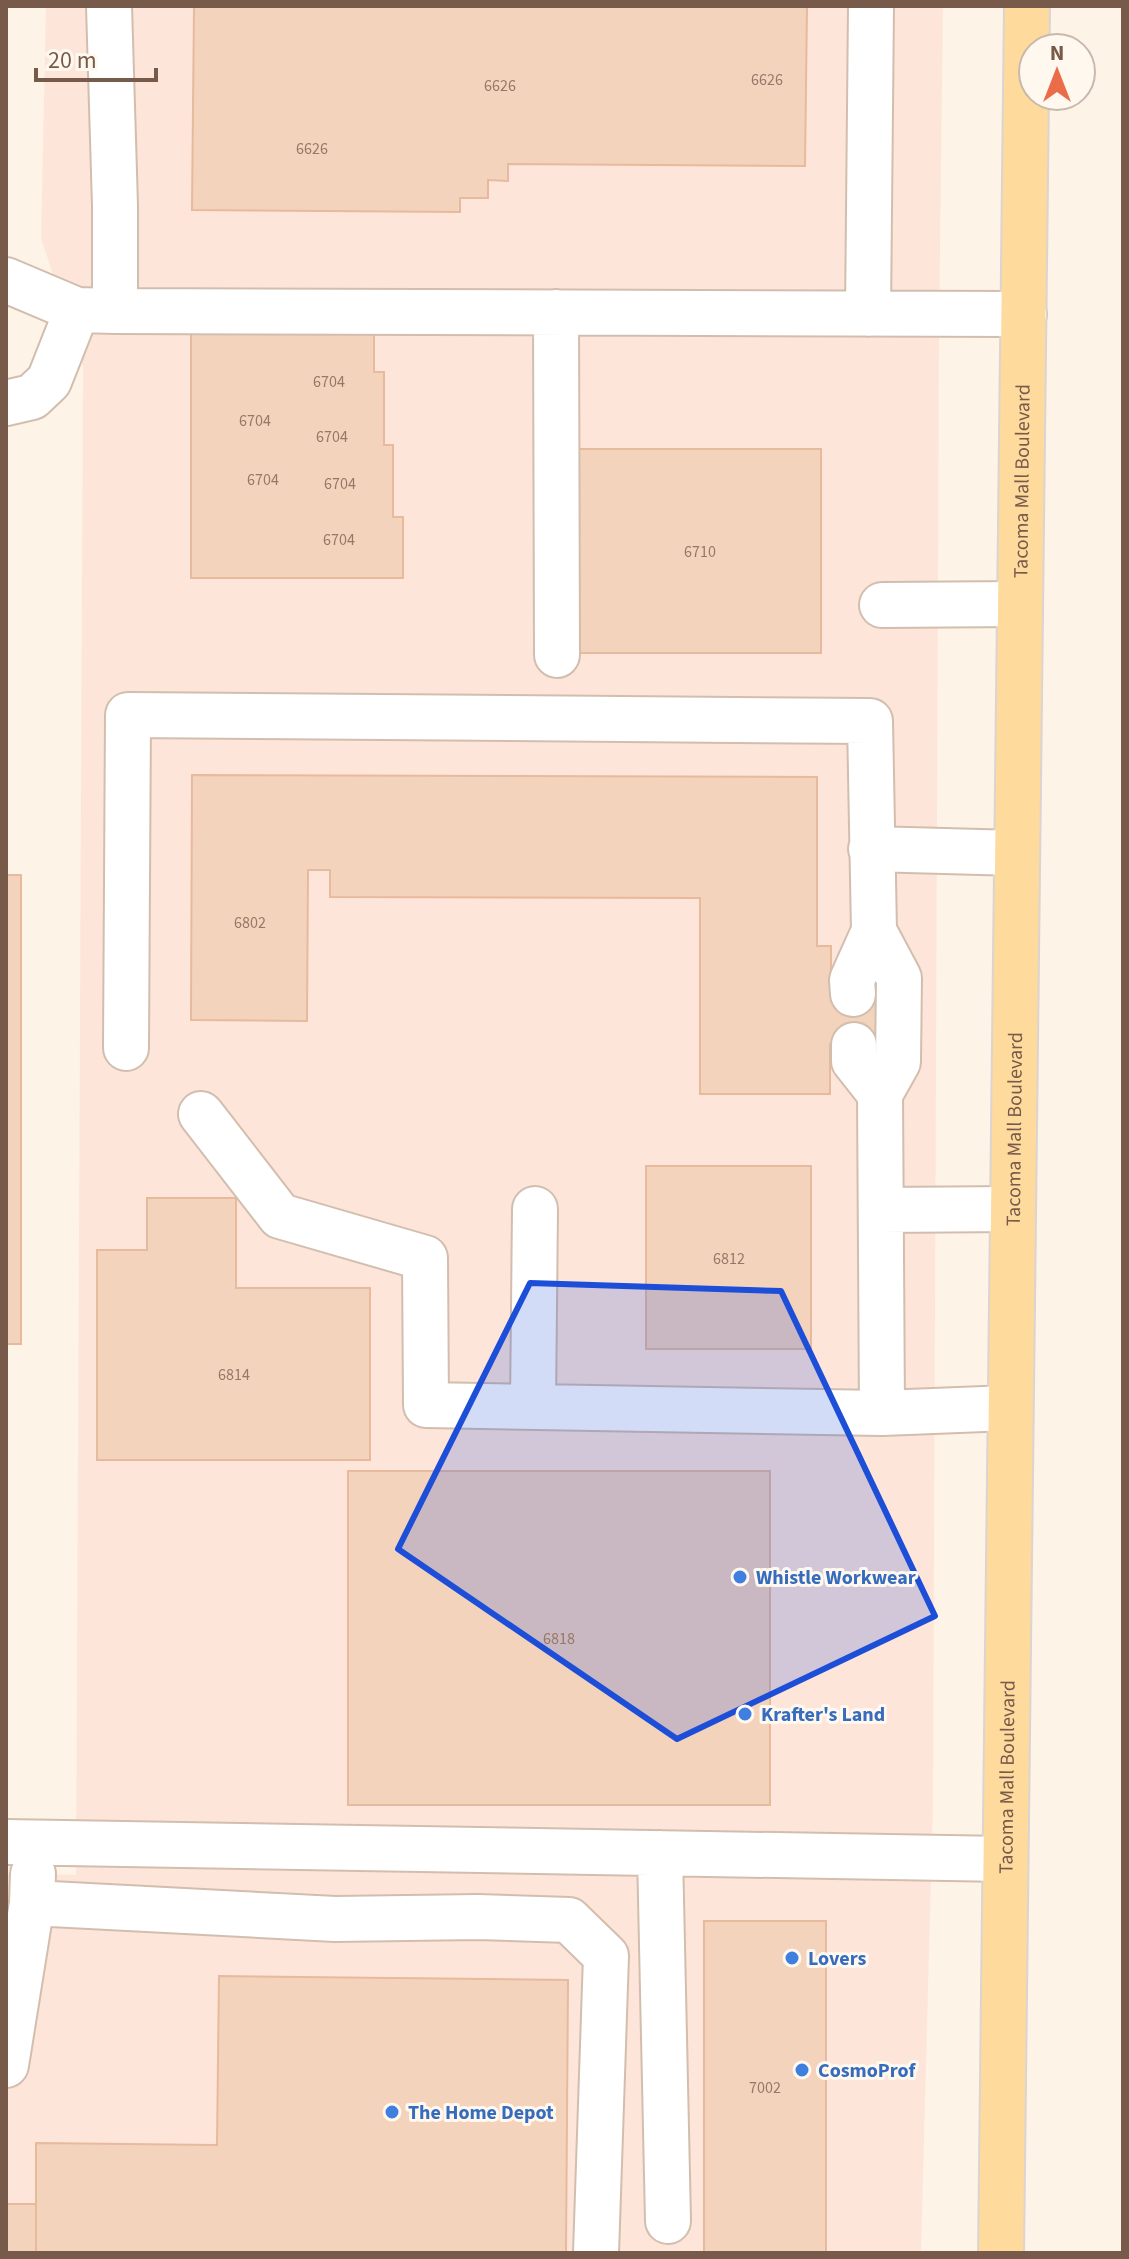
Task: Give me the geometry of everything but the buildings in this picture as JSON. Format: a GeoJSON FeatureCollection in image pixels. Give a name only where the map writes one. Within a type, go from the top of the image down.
{"type":"FeatureCollection","features":[{"type":"Feature","properties":{"kind":"main road","name":"Tacoma Mall Boulevard"},"geometry":{"type":"LineString","coordinates":[[1001,2253],[1027,6]]}},
{"type":"Feature","properties":{"kind":"lane"},"geometry":{"type":"LineString","coordinates":[[6,403],[32,397],[49,381],[96,310],[115,206],[109,6]]}},
{"type":"Feature","properties":{"kind":"lane"},"geometry":{"type":"LineString","coordinates":[[868,314],[871,6]]}},
{"type":"Feature","properties":{"kind":"lane"},"geometry":{"type":"LineString","coordinates":[[6,280],[96,310],[1024,314]]}},
{"type":"Feature","properties":{"kind":"lane"},"geometry":{"type":"LineString","coordinates":[[556,312],[557,655]]}},
{"type":"Feature","properties":{"kind":"lane"},"geometry":{"type":"LineString","coordinates":[[882,605],[1020,604]]}},
{"type":"Feature","properties":{"kind":"lane"},"geometry":{"type":"LineString","coordinates":[[126,1048],[128,715],[870,721],[874,931],[899,978],[898,1062],[880,1094],[882,1413]]}},
{"type":"Feature","properties":{"kind":"lane"},"geometry":{"type":"LineString","coordinates":[[871,849],[1017,853]]}},
{"type":"Feature","properties":{"kind":"lane"},"geometry":{"type":"LineString","coordinates":[[853,994],[852,980],[874,931]]}},
{"type":"Feature","properties":{"kind":"lane"},"geometry":{"type":"LineString","coordinates":[[854,1045],[854,1061],[880,1094]]}},
{"type":"Feature","properties":{"kind":"lane"},"geometry":{"type":"LineString","coordinates":[[201,1114],[280,1216],[425,1258],[426,1405],[882,1413],[1010,1408]]}},
{"type":"Feature","properties":{"kind":"lane"},"geometry":{"type":"LineString","coordinates":[[533,1406],[535,1209]]}},
{"type":"Feature","properties":{"kind":"lane"},"geometry":{"type":"LineString","coordinates":[[882,1210],[1013,1209]]}},
{"type":"Feature","properties":{"kind":"lane"},"geometry":{"type":"LineString","coordinates":[[6,2065],[32,1903],[20,1842],[1005,1859]]}},
{"type":"Feature","properties":{"kind":"lane"},"geometry":{"type":"LineString","coordinates":[[660,1853],[668,2221]]}},
{"type":"Feature","properties":{"kind":"lane"},"geometry":{"type":"LineString","coordinates":[[32,1903],[335,1919],[478,1917],[569,1920],[606,1956],[596,2253]]}},
{"type":"Feature","properties":{"kind":"highlighted area"},"geometry":{"type":"Polygon","coordinates":[[[530,1283],[781,1291],[935,1616],[677,1739],[398,1549],[530,1283]]]}},
{"type":"Feature","properties":{"kind":"shaded area"},"geometry":{"type":"Polygon","coordinates":[[[46,6],[943,6],[933,1803],[921,2253],[6,2253],[6,1873],[76,1875],[83,366],[41,238],[46,6]]]}},
{"type":"Feature","properties":{"kind":"place","name":"Whistle Workwear"},"geometry":{"type":"Point","coordinates":[740,1577]}},
{"type":"Feature","properties":{"kind":"place","name":"Krafter's Land"},"geometry":{"type":"Point","coordinates":[745,1714]}},
{"type":"Feature","properties":{"kind":"place","name":"Lovers"},"geometry":{"type":"Point","coordinates":[792,1958]}},
{"type":"Feature","properties":{"kind":"place","name":"CosmoProf"},"geometry":{"type":"Point","coordinates":[802,2070]}},
{"type":"Feature","properties":{"kind":"place","name":"The Home Depot"},"geometry":{"type":"Point","coordinates":[392,2112]}}]}
